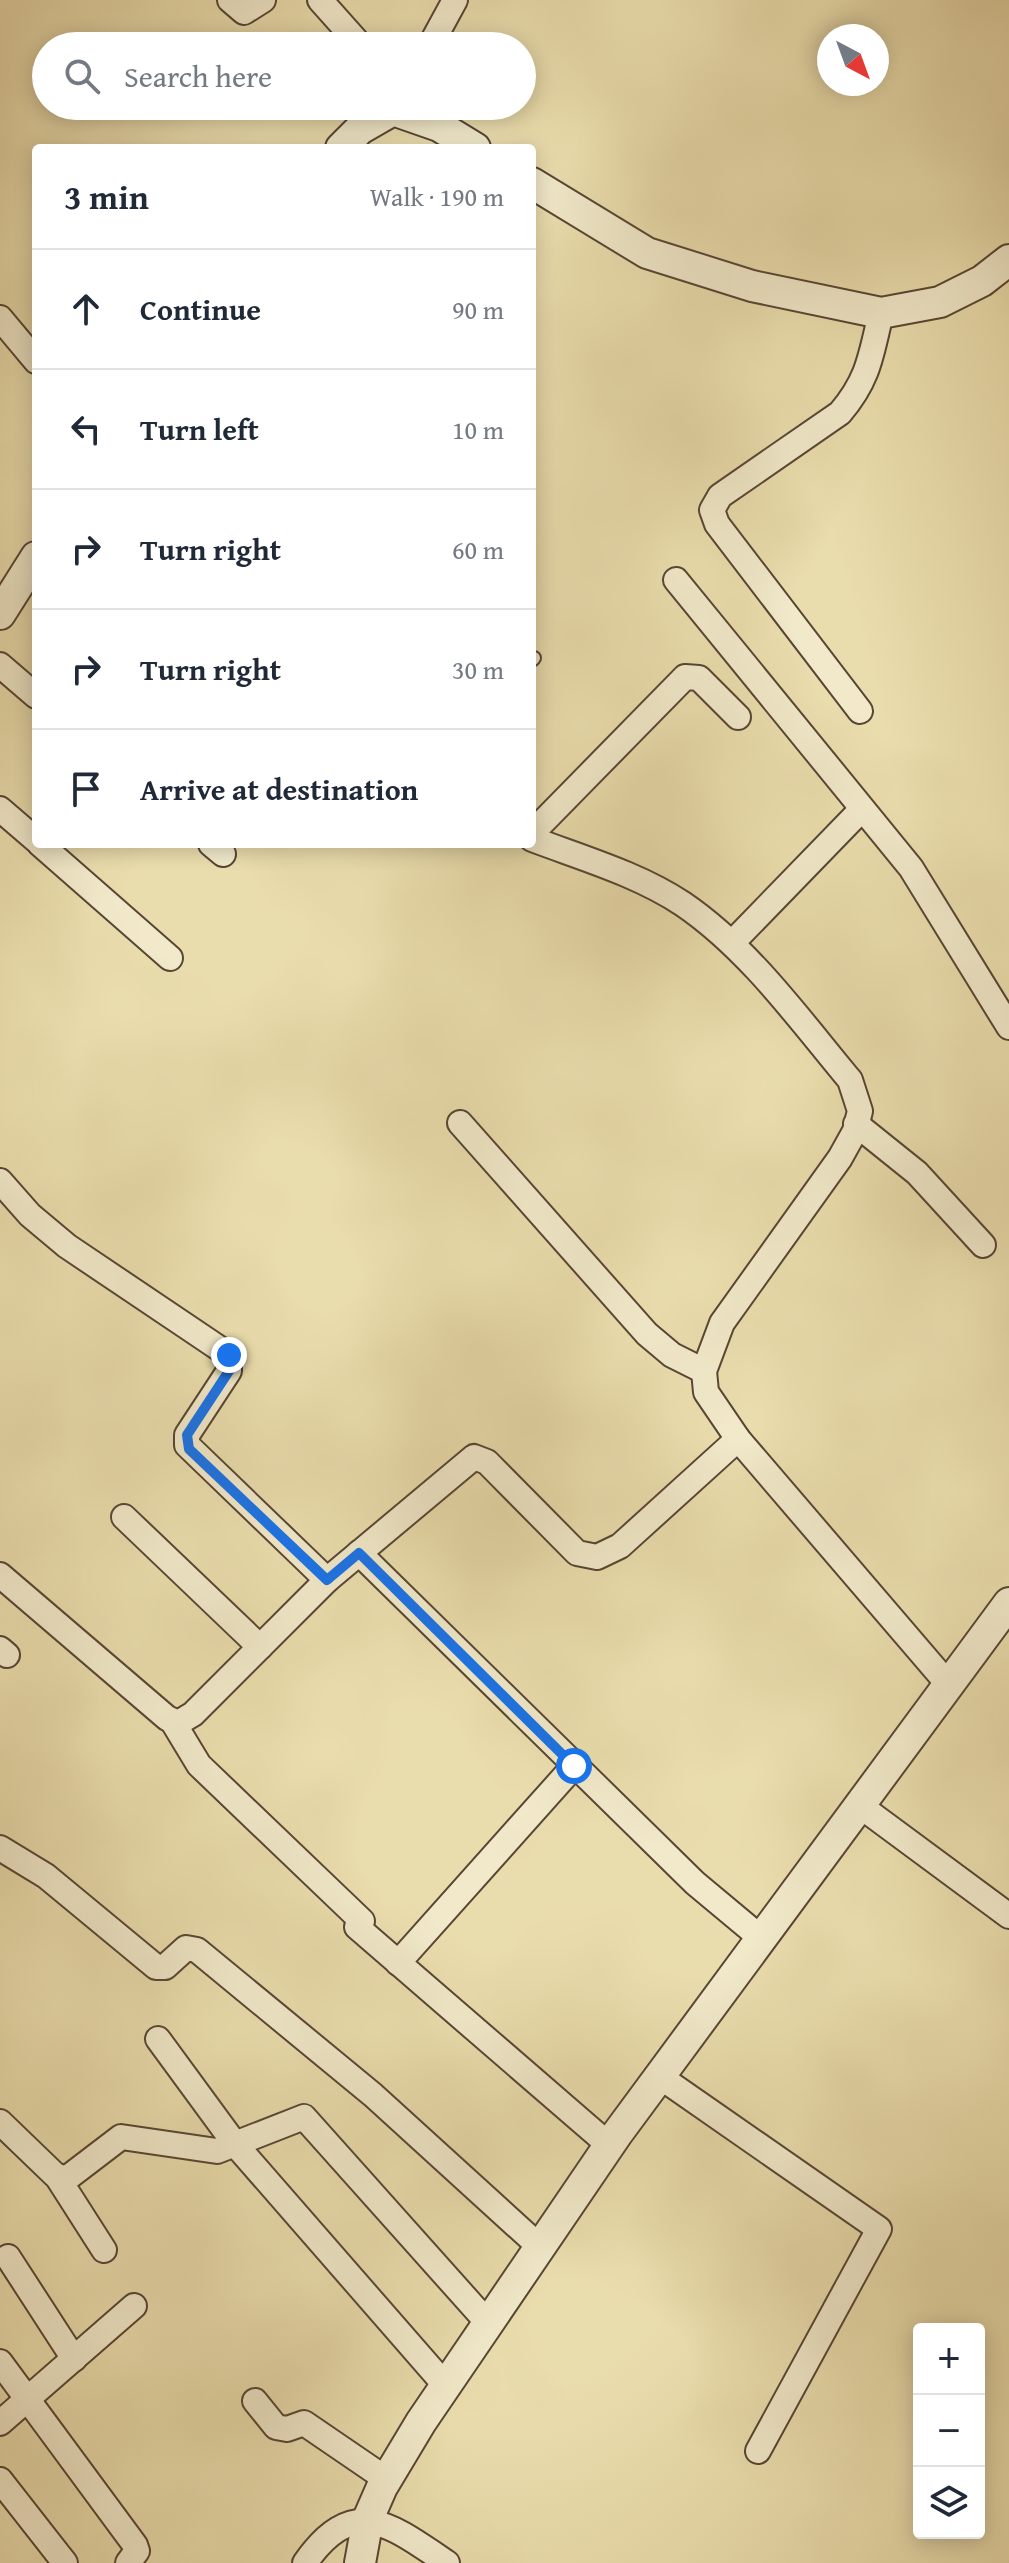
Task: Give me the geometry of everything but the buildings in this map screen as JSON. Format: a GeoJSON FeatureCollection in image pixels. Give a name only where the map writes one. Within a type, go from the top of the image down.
{"type":"FeatureCollection","features":[{"type":"Feature","properties":{"kind":"street"},"geometry":{"type":"LineString","coordinates":[[230,0],[244,12],[263,0]]}},
{"type":"Feature","properties":{"kind":"street"},"geometry":{"type":"LineString","coordinates":[[320,0],[349,32]]}},
{"type":"Feature","properties":{"kind":"street"},"geometry":{"type":"LineString","coordinates":[[438,32],[455,0]]}},
{"type":"Feature","properties":{"kind":"street"},"geometry":{"type":"LineString","coordinates":[[345,144],[375,120]]}},
{"type":"Feature","properties":{"kind":"street"},"geometry":{"type":"LineString","coordinates":[[424,120],[468,144]]}},
{"type":"Feature","properties":{"kind":"street"},"geometry":{"type":"LineString","coordinates":[[536,185],[647,253],[752,286],[881,313],[940,302],[982,281],[1009,260]]}},
{"type":"Feature","properties":{"kind":"street"},"geometry":{"type":"LineString","coordinates":[[860,711],[717,524],[712,510],[720,496],[840,413],[866,374],[881,313]]}},
{"type":"Feature","properties":{"kind":"street"},"geometry":{"type":"LineString","coordinates":[[0,318],[32,356]]}},
{"type":"Feature","properties":{"kind":"street"},"geometry":{"type":"LineString","coordinates":[[0,614],[32,563]]}},
{"type":"Feature","properties":{"kind":"street"},"geometry":{"type":"LineString","coordinates":[[676,580],[918,878],[977,980],[1009,1027]]}},
{"type":"Feature","properties":{"kind":"street"},"geometry":{"type":"LineString","coordinates":[[0,665],[32,693]]}},
{"type":"Feature","properties":{"kind":"street"},"geometry":{"type":"LineString","coordinates":[[536,829],[685,677],[699,678],[738,717]]}},
{"type":"Feature","properties":{"kind":"street"},"geometry":{"type":"LineString","coordinates":[[0,809],[32,837]]}},
{"type":"Feature","properties":{"kind":"street"},"geometry":{"type":"LineString","coordinates":[[732,943],[862,809]]}},
{"type":"Feature","properties":{"kind":"street"},"geometry":{"type":"LineString","coordinates":[[536,841],[618,872],[681,903],[732,943],[850,1080],[860,1111],[856,1124],[840,1158],[722,1323],[704,1371],[706,1392],[738,1439],[948,1684]]}},
{"type":"Feature","properties":{"kind":"street"},"geometry":{"type":"LineString","coordinates":[[45,848],[170,958]]}},
{"type":"Feature","properties":{"kind":"street"},"geometry":{"type":"LineString","coordinates":[[460,1123],[647,1334],[672,1355],[704,1371]]}},
{"type":"Feature","properties":{"kind":"street"},"geometry":{"type":"LineString","coordinates":[[856,1124],[917,1173],[983,1245]]}},
{"type":"Feature","properties":{"kind":"street"},"geometry":{"type":"LineString","coordinates":[[0,1181],[30,1215],[67,1246],[229,1355],[229,1371],[187,1435],[187,1445],[327,1580]]}},
{"type":"Feature","properties":{"kind":"street"},"geometry":{"type":"LineString","coordinates":[[173,1722],[187,1719],[327,1580],[468,1461],[479,1457],[577,1553],[597,1557],[620,1546],[738,1439]]}},
{"type":"Feature","properties":{"kind":"street"},"geometry":{"type":"LineString","coordinates":[[124,1517],[260,1647]]}},
{"type":"Feature","properties":{"kind":"street"},"geometry":{"type":"LineString","coordinates":[[359,1553],[695,1883],[761,1938]]}},
{"type":"Feature","properties":{"kind":"street"},"geometry":{"type":"LineString","coordinates":[[0,1575],[173,1722],[199,1765],[398,1963],[609,2145]]}},
{"type":"Feature","properties":{"kind":"street"},"geometry":{"type":"LineString","coordinates":[[360,2563],[368,2519],[386,2479],[488,2323],[609,2145],[1009,1603]]}},
{"type":"Feature","properties":{"kind":"street"},"geometry":{"type":"LineString","coordinates":[[398,1963],[574,1766]]}},
{"type":"Feature","properties":{"kind":"street"},"geometry":{"type":"LineString","coordinates":[[859,1805],[1009,1916]]}},
{"type":"Feature","properties":{"kind":"street"},"geometry":{"type":"LineString","coordinates":[[0,1848],[46,1876],[156,1967],[165,1967],[186,1948],[197,1950],[373,2095],[540,2247]]}},
{"type":"Feature","properties":{"kind":"street"},"geometry":{"type":"LineString","coordinates":[[158,2039],[235,2144],[446,2386]]}},
{"type":"Feature","properties":{"kind":"street"},"geometry":{"type":"LineString","coordinates":[[659,2076],[879,2229],[758,2451]]}},
{"type":"Feature","properties":{"kind":"street"},"geometry":{"type":"LineString","coordinates":[[58,2178],[70,2177],[126,2136],[205,2151],[235,2144],[298,2117],[306,2118],[488,2323]]}},
{"type":"Feature","properties":{"kind":"street"},"geometry":{"type":"LineString","coordinates":[[0,2122],[58,2178],[104,2250]]}},
{"type":"Feature","properties":{"kind":"street"},"geometry":{"type":"LineString","coordinates":[[8,2257],[74,2359]]}},
{"type":"Feature","properties":{"kind":"street"},"geometry":{"type":"LineString","coordinates":[[0,2423],[134,2306]]}},
{"type":"Feature","properties":{"kind":"street"},"geometry":{"type":"LineString","coordinates":[[0,2362],[135,2545],[137,2551],[128,2563]]}},
{"type":"Feature","properties":{"kind":"street"},"geometry":{"type":"LineString","coordinates":[[255,2401],[280,2429],[307,2425],[335,2448],[386,2479]]}},
{"type":"Feature","properties":{"kind":"street"},"geometry":{"type":"LineString","coordinates":[[0,2480],[65,2563]]}},
{"type":"Feature","properties":{"kind":"street"},"geometry":{"type":"LineString","coordinates":[[305,2563],[336,2529],[349,2522],[368,2519],[409,2538],[447,2563]]}},
{"type":"Feature","properties":{"kind":"route"},"geometry":{"type":"LineString","coordinates":[[229,1355],[229,1371],[187,1435],[189,1449],[327,1580],[359,1553],[574,1766]]}}]}
